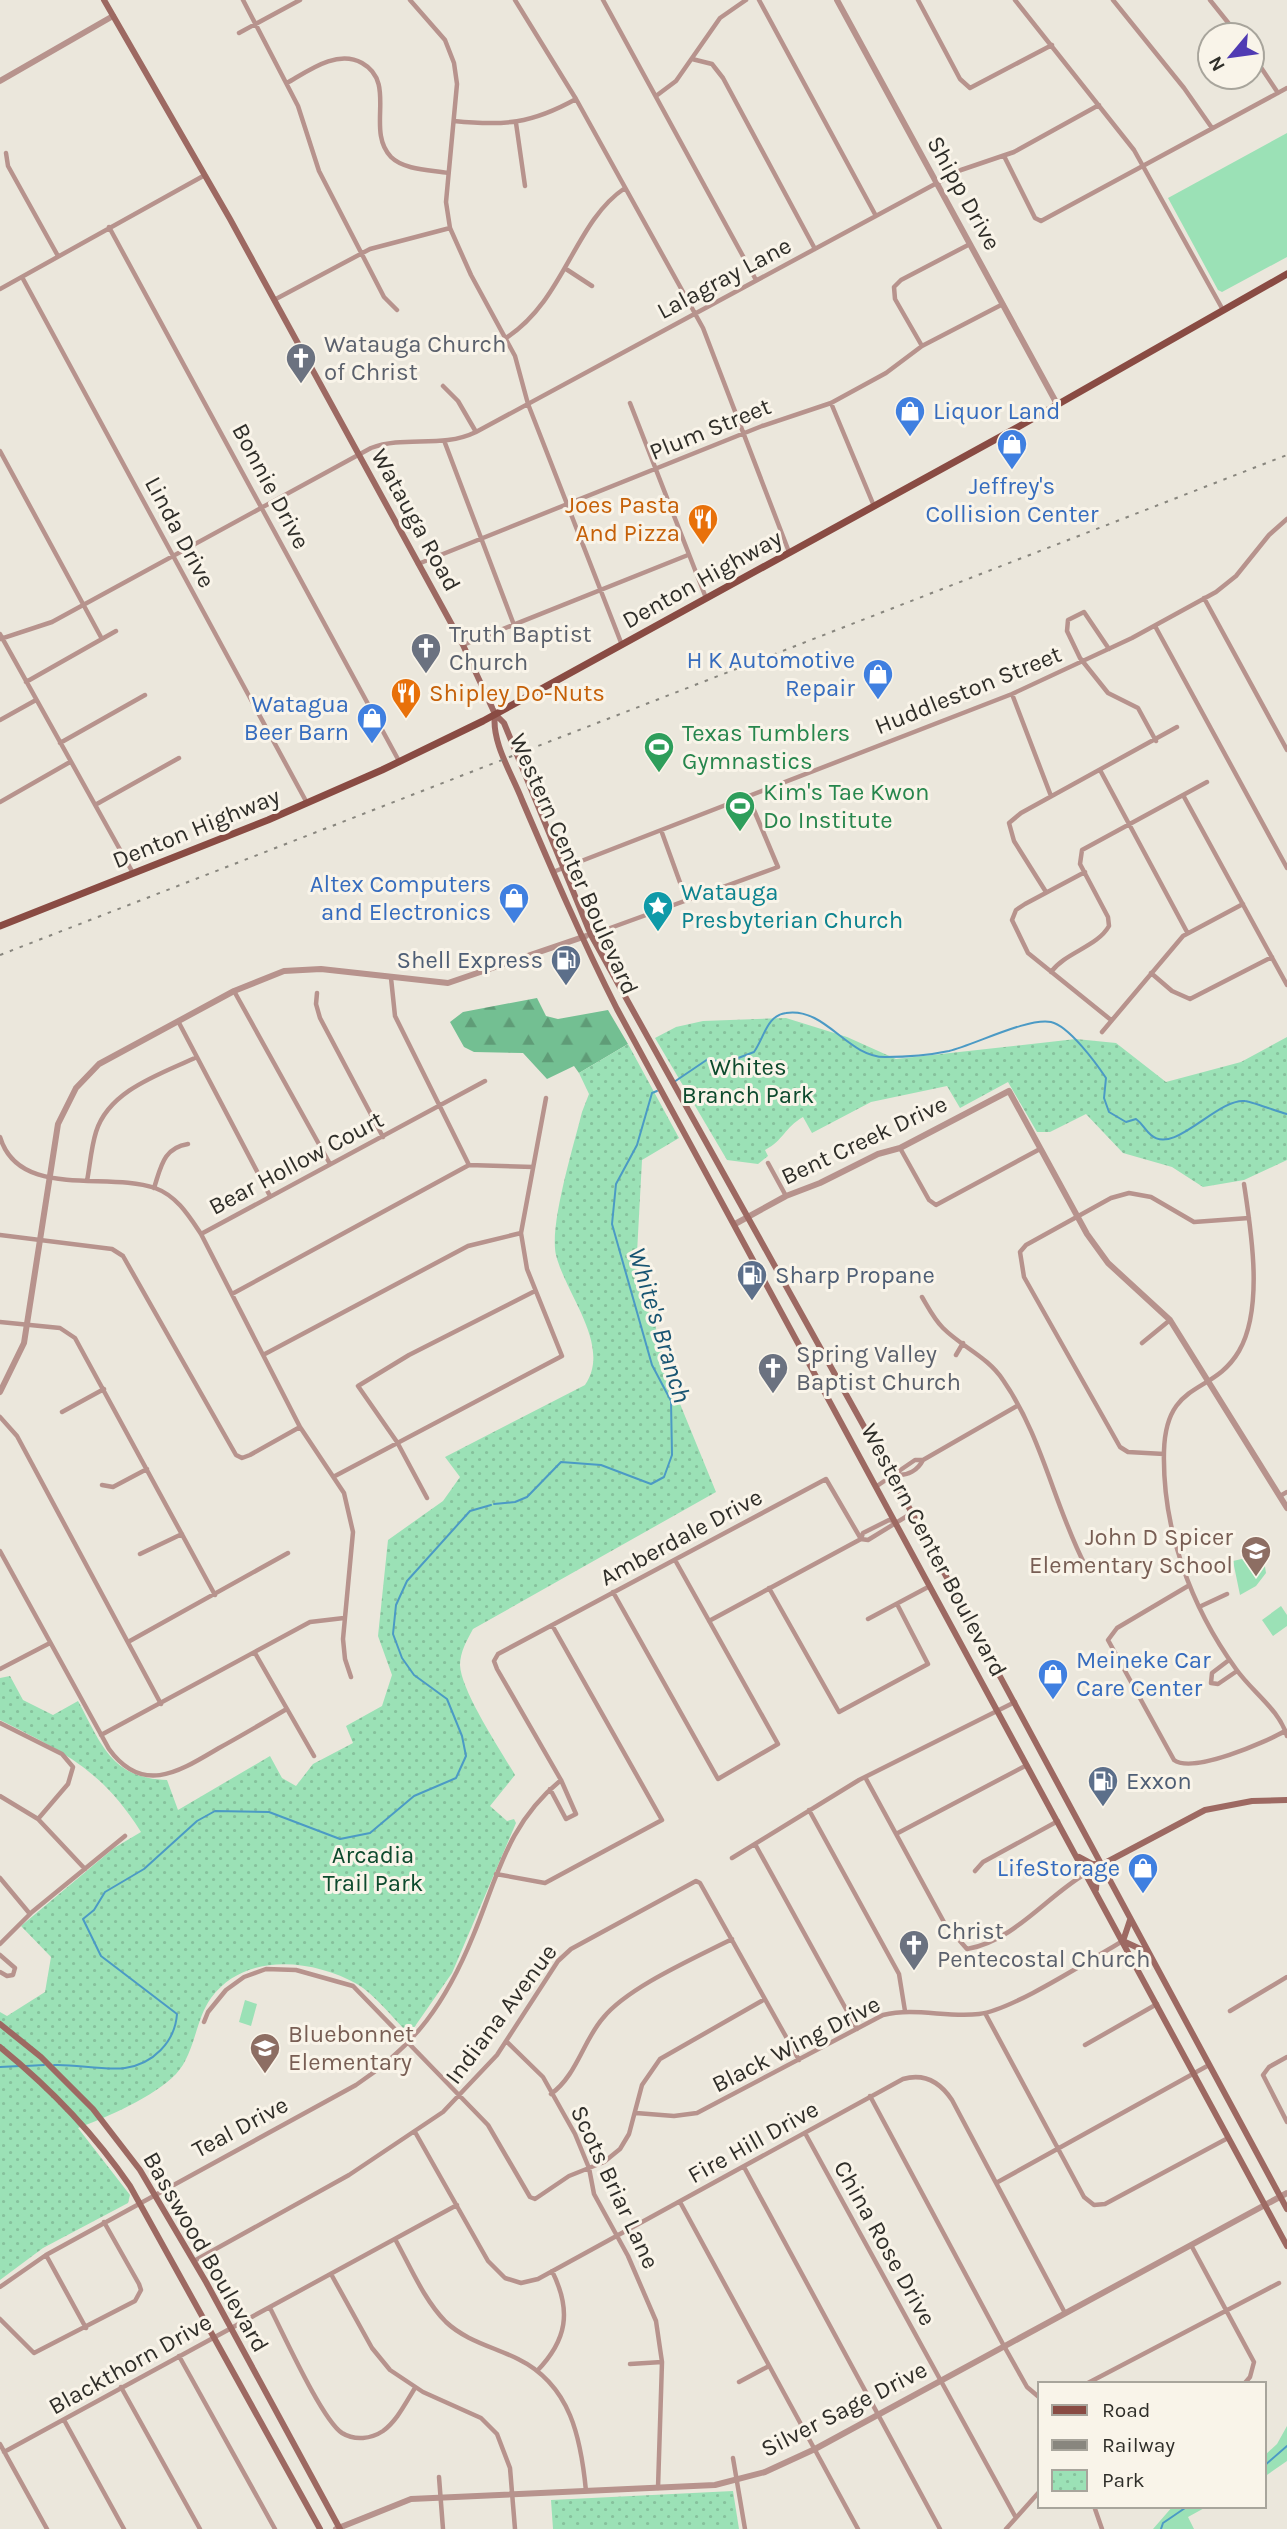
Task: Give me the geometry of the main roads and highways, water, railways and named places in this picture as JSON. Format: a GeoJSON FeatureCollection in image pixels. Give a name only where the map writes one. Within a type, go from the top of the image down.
{"type":"FeatureCollection","features":[{"type":"Feature","properties":{"kind":"main road","name":"Watauga Road"},"geometry":{"type":"LineString","coordinates":[[104,0],[205,175],[463,645],[495,714],[504,725],[591,935],[748,1217]]}},
{"type":"Feature","properties":{"kind":"main road","name":"Denton Highway"},"geometry":{"type":"LineString","coordinates":[[0,926],[307,803],[400,762],[495,714],[874,506],[1287,274]]}},
{"type":"Feature","properties":{"kind":"main road","name":"Western Center Boulevard"},"geometry":{"type":"LineString","coordinates":[[495,714],[493,726],[581,938],[1287,2246]]}},
{"type":"Feature","properties":{"kind":"main road"},"geometry":{"type":"LineString","coordinates":[[713,1183],[726,1176]]}},
{"type":"Feature","properties":{"kind":"main road","name":"Western Center Boulevard"},"geometry":{"type":"LineString","coordinates":[[748,1217],[894,1476],[1209,2065],[1284,2195],[1287,2209]]}},
{"type":"Feature","properties":{"kind":"main road"},"geometry":{"type":"LineString","coordinates":[[1077,1855],[1092,1864],[1103,1864],[1205,1810],[1252,1801],[1287,1800]]}},
{"type":"Feature","properties":{"kind":"main road"},"geometry":{"type":"LineString","coordinates":[[1096,1890],[1097,1877],[1103,1864]]}},
{"type":"Feature","properties":{"kind":"main road"},"geometry":{"type":"LineString","coordinates":[[1130,1917],[1129,1930],[1123,1941],[1150,1954]]}},
{"type":"Feature","properties":{"kind":"main road","name":"Basswood Boulevard"},"geometry":{"type":"LineString","coordinates":[[0,2024],[93,2109],[125,2149],[194,2261],[338,2529]]}},
{"type":"Feature","properties":{"kind":"main road","name":"Basswood Boulevard"},"geometry":{"type":"LineString","coordinates":[[2,2048],[73,2115],[103,2149],[140,2202],[320,2529]]}},
{"type":"Feature","properties":{"kind":"waterway","name":"White's Branch"},"geometry":{"type":"LineString","coordinates":[[674,1082],[708,1059],[725,1063],[754,1052],[774,1018],[786,1013],[813,1017],[859,1049],[871,1055],[885,1057],[949,1051],[1016,1027],[1051,1022],[1074,1038],[1106,1078],[1104,1098],[1109,1112],[1126,1122],[1136,1119],[1151,1135],[1160,1139],[1183,1133],[1234,1102],[1248,1101],[1287,1114]]}},
{"type":"Feature","properties":{"kind":"waterway","name":"White's Branch"},"geometry":{"type":"LineString","coordinates":[[494,1504],[515,1502],[527,1497],[561,1462],[601,1465],[651,1484],[664,1477],[672,1455],[671,1401],[652,1365],[612,1224],[616,1184],[637,1145],[652,1093],[657,1091]]}},
{"type":"Feature","properties":{"kind":"waterway","name":"White's Branch"},"geometry":{"type":"LineString","coordinates":[[54,2065],[108,2069],[135,2066],[153,2057],[172,2034],[177,2014],[101,1956],[83,1919],[94,1910],[105,1892],[144,1869],[197,1821],[215,1811],[269,1812],[340,1839],[370,1833],[414,1796],[456,1778],[466,1756],[462,1736],[447,1699],[414,1675],[402,1658],[393,1634],[396,1605],[407,1581],[470,1511],[491,1505]]}},
{"type":"Feature","properties":{"kind":"waterway","name":"White's Branch"},"geometry":{"type":"LineString","coordinates":[[26,2066],[44,2065]]}},
{"type":"Feature","properties":{"kind":"waterway","name":"White's Branch"},"geometry":{"type":"LineString","coordinates":[[0,2067],[20,2066]]}},
{"type":"Feature","properties":{"kind":"waterway"},"geometry":{"type":"LineString","coordinates":[[1266,2464],[1287,2446]]}},
{"type":"Feature","properties":{"kind":"waterway"},"geometry":{"type":"LineString","coordinates":[[1161,2529],[1163,2523],[1185,2508]]}},
{"type":"Feature","properties":{"kind":"railway"},"geometry":{"type":"LineString","coordinates":[[0,955],[1287,455]]}},
{"type":"Feature","properties":{"kind":"place","name":"Watauga Church of Christ"},"geometry":{"type":"Point","coordinates":[301,385]}},
{"type":"Feature","properties":{"kind":"place","name":"Liquor Land"},"geometry":{"type":"Point","coordinates":[910,438]}},
{"type":"Feature","properties":{"kind":"place","name":"Jeffrey's Collision Center"},"geometry":{"type":"Point","coordinates":[1012,471]}},
{"type":"Feature","properties":{"kind":"place","name":"Joes Pasta And Pizza"},"geometry":{"type":"Point","coordinates":[703,546]}},
{"type":"Feature","properties":{"kind":"place","name":"Truth Baptist Church"},"geometry":{"type":"Point","coordinates":[426,675]}},
{"type":"Feature","properties":{"kind":"place","name":"H K Automotive Repair"},"geometry":{"type":"Point","coordinates":[878,701]}},
{"type":"Feature","properties":{"kind":"place","name":"Shipley Do-Nuts"},"geometry":{"type":"Point","coordinates":[406,720]}},
{"type":"Feature","properties":{"kind":"place","name":"Watagua Beer Barn"},"geometry":{"type":"Point","coordinates":[372,745]}},
{"type":"Feature","properties":{"kind":"place","name":"Texas Tumblers Gymnastics"},"geometry":{"type":"Point","coordinates":[659,774]}},
{"type":"Feature","properties":{"kind":"place","name":"Kim's Tae Kwon Do Institute"},"geometry":{"type":"Point","coordinates":[740,833]}},
{"type":"Feature","properties":{"kind":"place","name":"Altex Computers and Electronics"},"geometry":{"type":"Point","coordinates":[514,925]}},
{"type":"Feature","properties":{"kind":"place","name":"Watauga Presbyterian Church"},"geometry":{"type":"Point","coordinates":[658,933]}},
{"type":"Feature","properties":{"kind":"place","name":"Shell Express"},"geometry":{"type":"Point","coordinates":[566,987]}},
{"type":"Feature","properties":{"kind":"place","name":"Sharp Propane"},"geometry":{"type":"Point","coordinates":[752,1302]}},
{"type":"Feature","properties":{"kind":"place","name":"Spring Valley Baptist Church"},"geometry":{"type":"Point","coordinates":[773,1395]}},
{"type":"Feature","properties":{"kind":"place","name":"John D Spicer Elementary School"},"geometry":{"type":"Point","coordinates":[1256,1578]}},
{"type":"Feature","properties":{"kind":"place","name":"Meineke Car Care Center"},"geometry":{"type":"Point","coordinates":[1053,1701]}},
{"type":"Feature","properties":{"kind":"place","name":"Exxon"},"geometry":{"type":"Point","coordinates":[1103,1808]}},
{"type":"Feature","properties":{"kind":"place","name":"LifeStorage"},"geometry":{"type":"Point","coordinates":[1143,1895]}},
{"type":"Feature","properties":{"kind":"place","name":"Christ Pentecostal Church"},"geometry":{"type":"Point","coordinates":[914,1972]}},
{"type":"Feature","properties":{"kind":"place","name":"Bluebonnet Elementary"},"geometry":{"type":"Point","coordinates":[265,2075]}},
{"type":"Feature","properties":{"kind":"park label","name":"Whites Branch Park"},"geometry":{"type":"Point","coordinates":[748,1081]}},
{"type":"Feature","properties":{"kind":"park label","name":"Arcadia Trail Park"},"geometry":{"type":"Point","coordinates":[373,1869]}}]}
